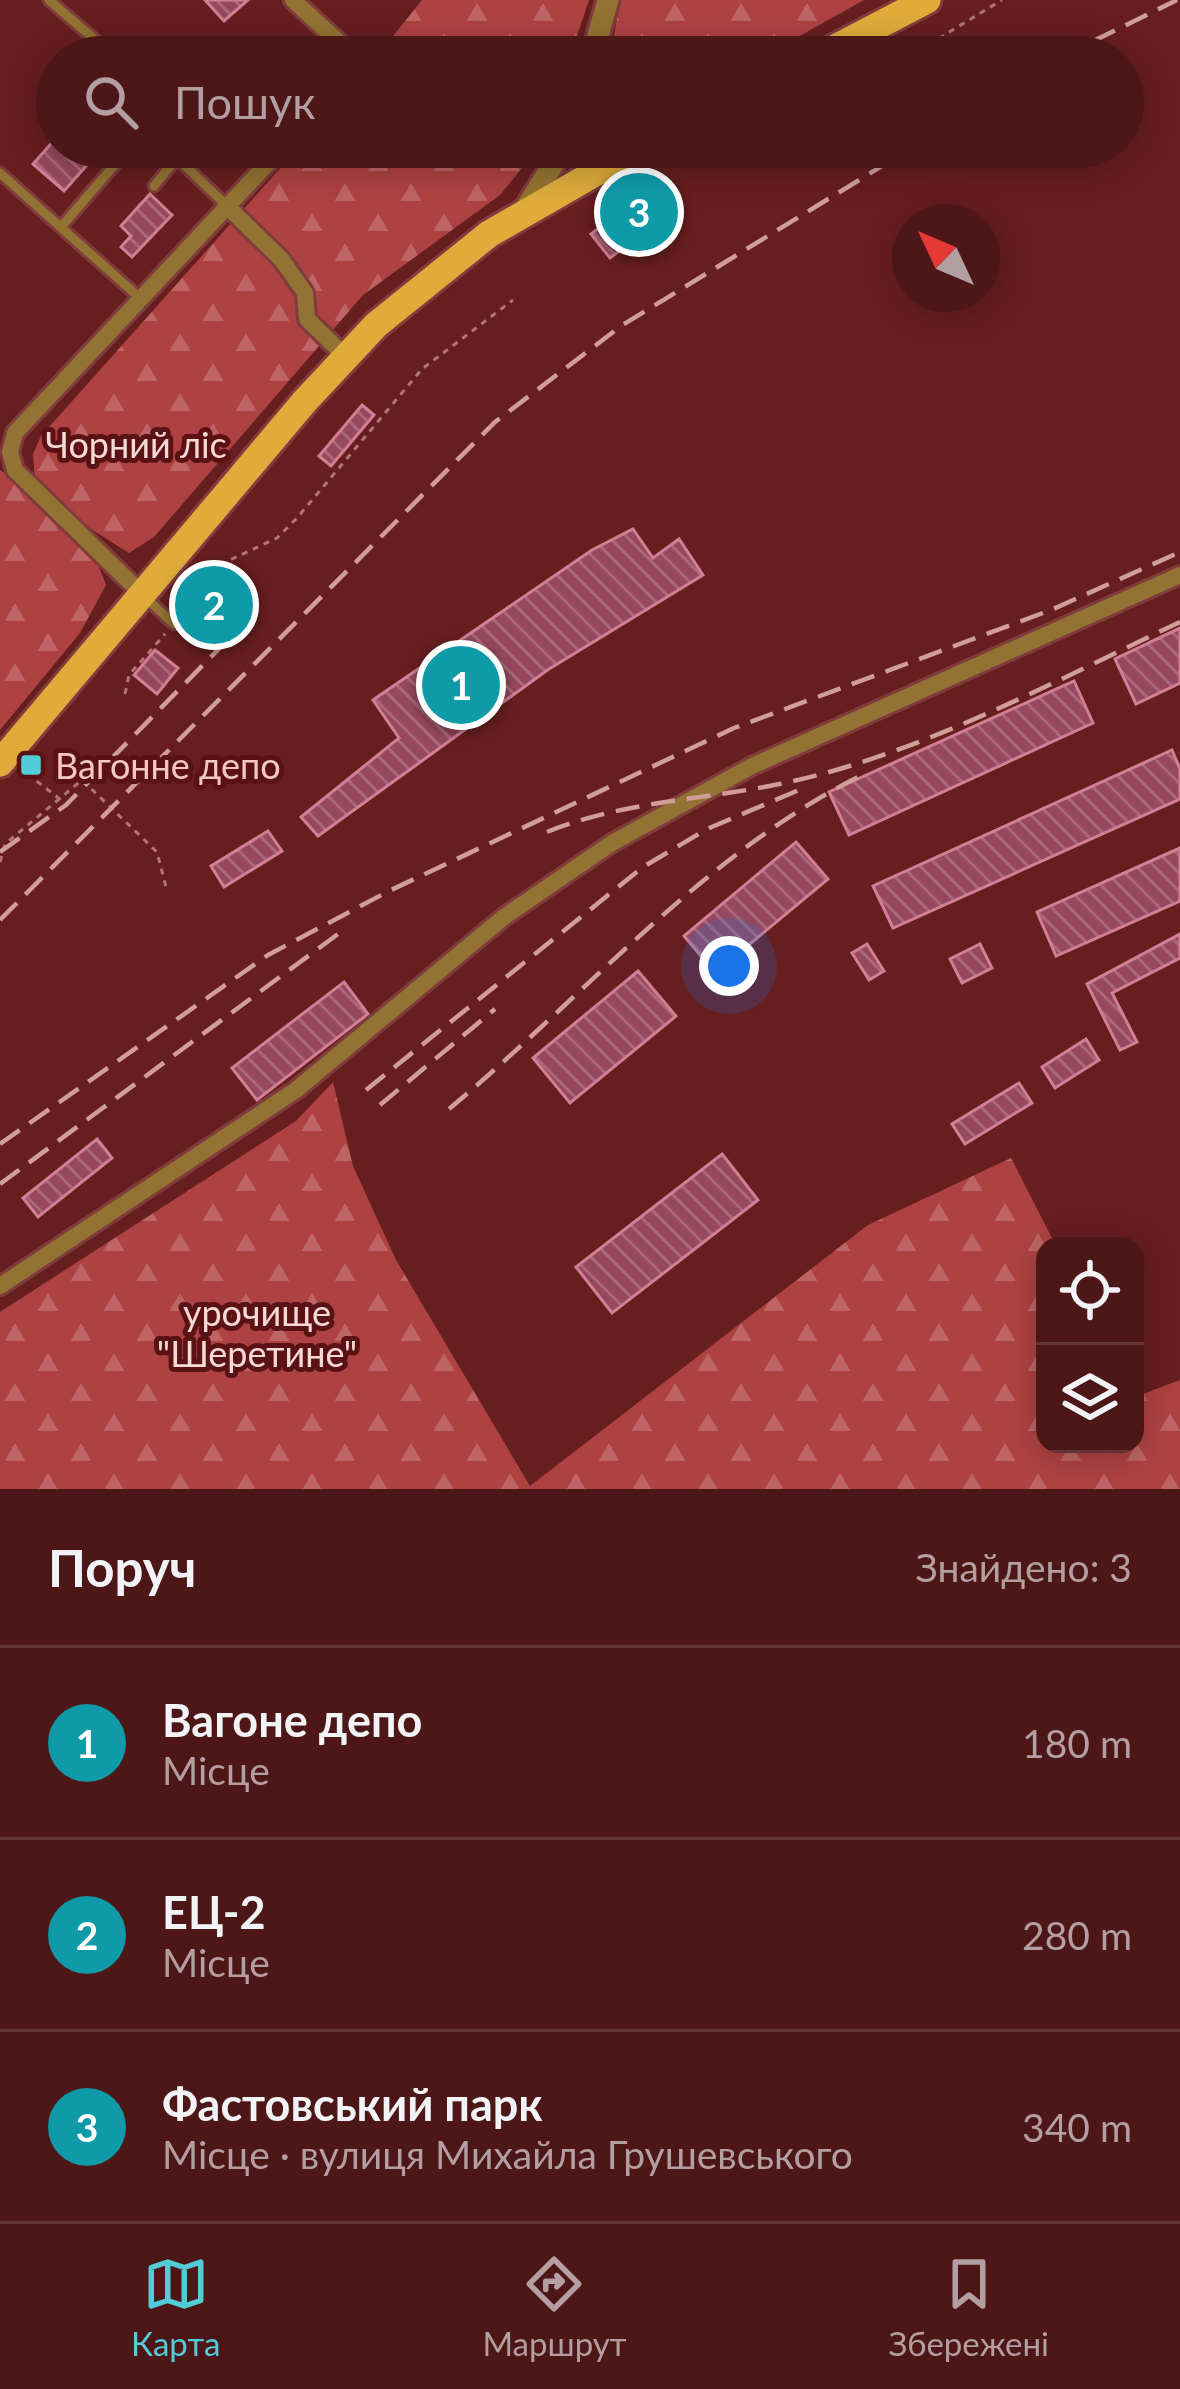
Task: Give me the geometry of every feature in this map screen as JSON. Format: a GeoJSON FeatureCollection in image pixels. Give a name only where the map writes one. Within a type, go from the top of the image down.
{"type":"FeatureCollection","features":[{"type":"Feature","properties":{"kind":"main road"},"geometry":{"type":"LineString","coordinates":[[858,36],[927,0]]}},
{"type":"Feature","properties":{"kind":"main road"},"geometry":{"type":"LineString","coordinates":[[0,764],[345,356],[408,296],[524,211],[602,168]]}},
{"type":"Feature","properties":{"kind":"street"},"geometry":{"type":"LineString","coordinates":[[293,0],[332,36]]}},
{"type":"Feature","properties":{"kind":"street"},"geometry":{"type":"LineString","coordinates":[[598,36],[608,0]]}},
{"type":"Feature","properties":{"kind":"street"},"geometry":{"type":"LineString","coordinates":[[143,595],[15,470],[10,452],[15,434],[264,168]]}},
{"type":"Feature","properties":{"kind":"street"},"geometry":{"type":"LineString","coordinates":[[524,211],[550,168]]}},
{"type":"Feature","properties":{"kind":"street"},"geometry":{"type":"LineString","coordinates":[[228,207],[281,260],[305,293],[307,319],[345,356]]}},
{"type":"Feature","properties":{"kind":"street"},"geometry":{"type":"LineString","coordinates":[[0,1286],[296,1090],[504,917],[612,843],[752,766],[1180,575]]}},
{"type":"Feature","properties":{"kind":"lane"},"geometry":{"type":"LineString","coordinates":[[49,0],[91,36]]}},
{"type":"Feature","properties":{"kind":"lane"},"geometry":{"type":"LineString","coordinates":[[61,227],[112,168]]}},
{"type":"Feature","properties":{"kind":"lane"},"geometry":{"type":"LineString","coordinates":[[154,186],[169,168]]}},
{"type":"Feature","properties":{"kind":"lane"},"geometry":{"type":"LineString","coordinates":[[187,168],[228,207]]}},
{"type":"Feature","properties":{"kind":"lane"},"geometry":{"type":"LineString","coordinates":[[0,173],[141,299]]}},
{"type":"Feature","properties":{"kind":"lane"},"geometry":{"type":"LineString","coordinates":[[143,595],[173,624]]}},
{"type":"Feature","properties":{"kind":"path"},"geometry":{"type":"LineString","coordinates":[[943,36],[1002,0]]}},
{"type":"Feature","properties":{"kind":"path"},"geometry":{"type":"LineString","coordinates":[[125,694],[129,675],[230,560],[277,538],[422,369],[513,300]]}},
{"type":"Feature","properties":{"kind":"path"},"geometry":{"type":"LineString","coordinates":[[31,764],[25,772],[62,801]]}},
{"type":"Feature","properties":{"kind":"path"},"geometry":{"type":"LineString","coordinates":[[76,766],[82,780],[158,852],[167,891]]}},
{"type":"Feature","properties":{"kind":"path"},"geometry":{"type":"LineString","coordinates":[[0,862],[5,844],[82,780]]}},
{"type":"Feature","properties":{"kind":"green space"},"geometry":{"type":"Polygon","coordinates":[[[422,0],[589,0],[577,36],[393,36],[422,0]]]}},
{"type":"Feature","properties":{"kind":"green space"},"geometry":{"type":"Polygon","coordinates":[[[620,0],[864,0],[800,36],[614,36],[620,0]]]}},
{"type":"Feature","properties":{"kind":"green space","name":"Чорний ліс"},"geometry":{"type":"Polygon","coordinates":[[[280,168],[522,168],[500,195],[363,295],[154,537],[129,553],[80,522],[69,533],[98,564],[106,585],[80,633],[0,730],[0,470],[28,489],[35,480],[33,454],[41,436],[280,168]]]}},
{"type":"Feature","properties":{"kind":"green space","name":"урочище \"Шеретине\""},"geometry":{"type":"Polygon","coordinates":[[[333,1082],[353,1166],[396,1260],[530,1486],[868,1225],[1011,1158],[1051,1237],[1036,1237],[1036,1453],[1144,1453],[1144,1394],[1180,1380],[1180,1489],[0,1489],[0,1312],[296,1121],[333,1082]]]}},
{"type":"Feature","properties":{"kind":"building"},"geometry":{"type":"Polygon","coordinates":[[[205,0],[248,0],[224,21],[205,0]]]}},
{"type":"Feature","properties":{"kind":"building"},"geometry":{"type":"Polygon","coordinates":[[[38,168],[84,168],[64,191],[38,168]]]}},
{"type":"Feature","properties":{"kind":"building"},"geometry":{"type":"Polygon","coordinates":[[[662,181],[680,205],[610,258],[591,234],[603,225],[599,220],[646,184],[651,190],[662,181]]]}},
{"type":"Feature","properties":{"kind":"building"},"geometry":{"type":"Polygon","coordinates":[[[150,194],[172,215],[132,257],[121,247],[131,236],[121,226],[150,194]]]}},
{"type":"Feature","properties":{"kind":"building"},"geometry":{"type":"Polygon","coordinates":[[[362,405],[374,415],[331,466],[319,456],[362,405]]]}},
{"type":"Feature","properties":{"kind":"building"},"geometry":{"type":"Polygon","coordinates":[[[633,529],[653,558],[679,539],[703,575],[549,669],[318,836],[301,817],[399,738],[373,700],[592,550],[633,529]]]}},
{"type":"Feature","properties":{"kind":"building"},"geometry":{"type":"Polygon","coordinates":[[[216,575],[243,599],[211,635],[184,612],[216,575]]]}},
{"type":"Feature","properties":{"kind":"building"},"geometry":{"type":"Polygon","coordinates":[[[1180,628],[1180,683],[1136,704],[1115,659],[1180,628]]]}},
{"type":"Feature","properties":{"kind":"building"},"geometry":{"type":"Polygon","coordinates":[[[155,650],[178,668],[157,694],[134,675],[155,650]]]}},
{"type":"Feature","properties":{"kind":"building"},"geometry":{"type":"Polygon","coordinates":[[[1074,681],[1093,723],[849,835],[829,792],[1074,681]]]}},
{"type":"Feature","properties":{"kind":"building"},"geometry":{"type":"Polygon","coordinates":[[[1172,750],[1180,769],[1180,799],[893,928],[873,886],[1172,750]]]}},
{"type":"Feature","properties":{"kind":"building"},"geometry":{"type":"Polygon","coordinates":[[[268,831],[282,851],[224,887],[211,866],[268,831]]]}},
{"type":"Feature","properties":{"kind":"building"},"geometry":{"type":"Polygon","coordinates":[[[796,842],[828,879],[715,973],[684,936],[796,842]]]}},
{"type":"Feature","properties":{"kind":"building"},"geometry":{"type":"Polygon","coordinates":[[[1180,848],[1180,901],[1056,956],[1037,912],[1180,848]]]}},
{"type":"Feature","properties":{"kind":"building"},"geometry":{"type":"Polygon","coordinates":[[[1180,934],[1180,958],[1112,993],[1137,1042],[1120,1050],[1087,984],[1180,934]]]}},
{"type":"Feature","properties":{"kind":"building"},"geometry":{"type":"Polygon","coordinates":[[[867,944],[884,971],[869,980],[852,953],[867,944]]]}},
{"type":"Feature","properties":{"kind":"building"},"geometry":{"type":"Polygon","coordinates":[[[980,944],[992,968],[962,983],[950,959],[980,944]]]}},
{"type":"Feature","properties":{"kind":"building"},"geometry":{"type":"Polygon","coordinates":[[[638,971],[676,1016],[570,1103],[533,1058],[638,971]]]}},
{"type":"Feature","properties":{"kind":"building"},"geometry":{"type":"Polygon","coordinates":[[[344,982],[368,1014],[257,1100],[232,1068],[344,982]]]}},
{"type":"Feature","properties":{"kind":"building"},"geometry":{"type":"Polygon","coordinates":[[[1086,1039],[1099,1060],[1055,1088],[1042,1067],[1086,1039]]]}},
{"type":"Feature","properties":{"kind":"building"},"geometry":{"type":"Polygon","coordinates":[[[1019,1083],[1032,1103],[965,1144],[952,1124],[1019,1083]]]}},
{"type":"Feature","properties":{"kind":"building"},"geometry":{"type":"Polygon","coordinates":[[[97,1139],[112,1158],[38,1217],[23,1198],[97,1139]]]}},
{"type":"Feature","properties":{"kind":"building"},"geometry":{"type":"Polygon","coordinates":[[[722,1154],[758,1200],[612,1313],[576,1267],[722,1154]]]}},
{"type":"Feature","properties":{"kind":"railway"},"geometry":{"type":"LineString","coordinates":[[1104,36],[1177,0]]}},
{"type":"Feature","properties":{"kind":"railway"},"geometry":{"type":"LineString","coordinates":[[0,920],[495,422],[621,326],[879,168]]}},
{"type":"Feature","properties":{"kind":"railway"},"geometry":{"type":"LineString","coordinates":[[0,1144],[268,955],[389,891],[734,728],[1051,610],[1180,552]]}},
{"type":"Feature","properties":{"kind":"railway"},"geometry":{"type":"LineString","coordinates":[[0,852],[66,805],[249,618]]}},
{"type":"Feature","properties":{"kind":"railway"},"geometry":{"type":"LineString","coordinates":[[547,832],[607,813],[789,782],[890,753],[989,713],[1180,622]]}},
{"type":"Feature","properties":{"kind":"railway"},"geometry":{"type":"LineString","coordinates":[[449,1109],[701,883],[809,804],[868,772]]}},
{"type":"Feature","properties":{"kind":"railway"},"geometry":{"type":"LineString","coordinates":[[366,1090],[643,867],[707,829],[799,790]]}},
{"type":"Feature","properties":{"kind":"railway"},"geometry":{"type":"LineString","coordinates":[[0,1184],[342,931]]}},
{"type":"Feature","properties":{"kind":"railway"},"geometry":{"type":"LineString","coordinates":[[380,1105],[495,1009]]}},
{"type":"Feature","properties":{"kind":"place","name":"Фастовський парк"},"geometry":{"type":"Point","coordinates":[639,212]}},
{"type":"Feature","properties":{"kind":"place","name":"ЕЦ-2"},"geometry":{"type":"Point","coordinates":[214,605]}},
{"type":"Feature","properties":{"kind":"place","name":"Вагоне депо"},"geometry":{"type":"Point","coordinates":[461,685]}},
{"type":"Feature","properties":{"kind":"place","name":"Вагонне депо"},"geometry":{"type":"Point","coordinates":[31,765]}}]}
